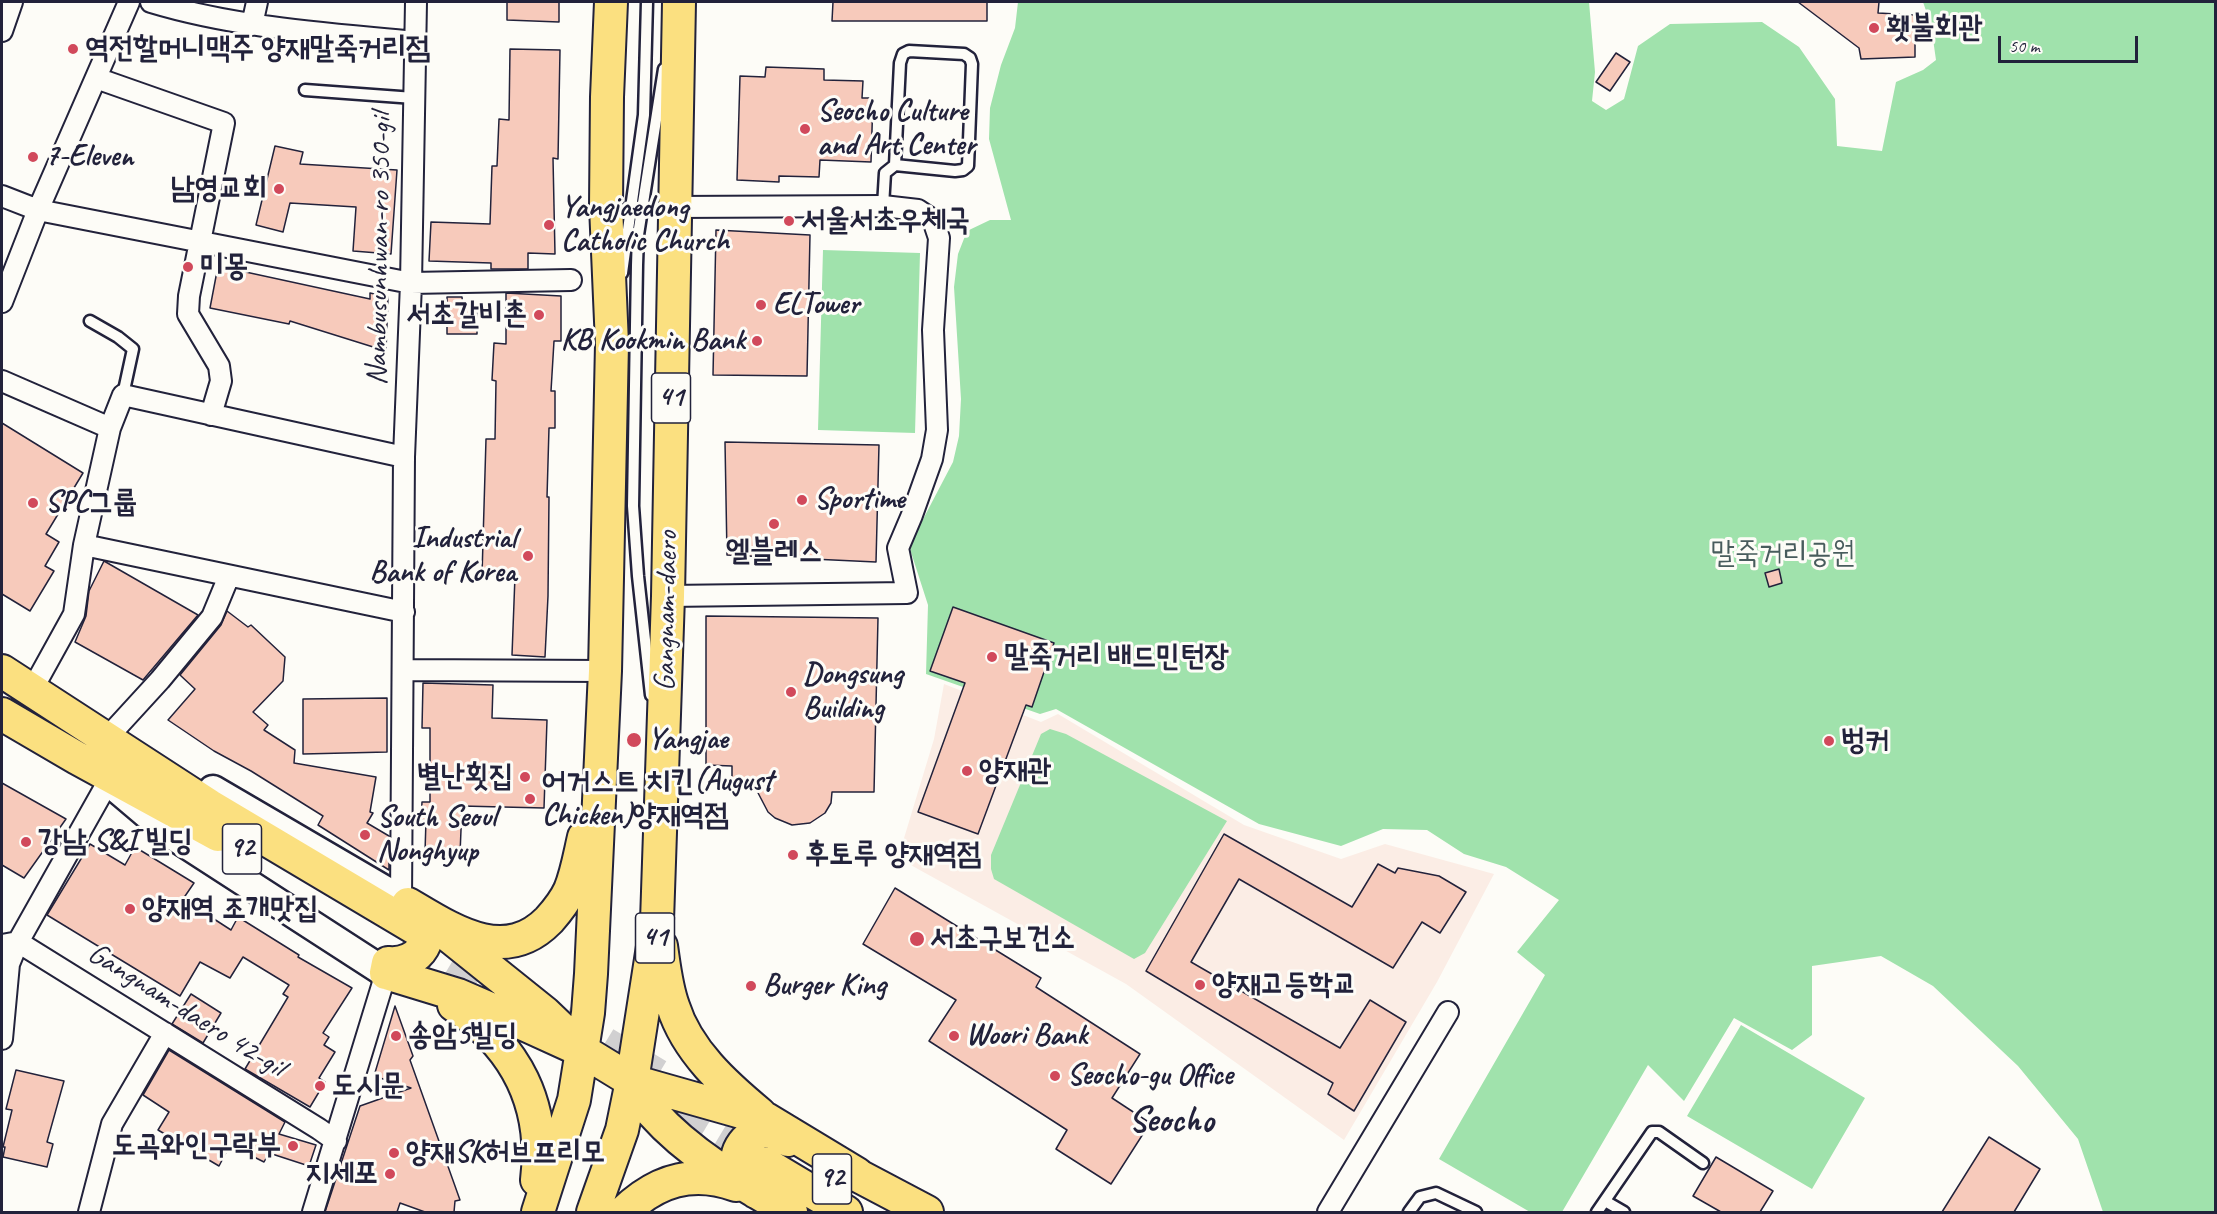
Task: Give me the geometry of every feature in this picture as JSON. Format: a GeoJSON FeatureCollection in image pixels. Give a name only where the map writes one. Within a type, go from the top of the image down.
{"type":"FeatureCollection","features":[{"type":"Feature","properties":{"kind":"main road","name":"Gangnam-daero"},"geometry":{"type":"LineString","coordinates":[[538,1212],[574,1100],[583,1051],[591,974],[602,766],[612,344],[606,206],[611,2]]}},
{"type":"Feature","properties":{"kind":"main road","name":"Gangnam-daero"},"geometry":{"type":"LineString","coordinates":[[593,1212],[622,1130],[657,921],[668,596],[677,2]]}},
{"type":"Feature","properties":{"kind":"main road","name":"92"},"geometry":{"type":"LineString","coordinates":[[2,671],[210,806],[407,920]]}},
{"type":"Feature","properties":{"kind":"main road","name":"92"},"geometry":{"type":"LineString","coordinates":[[2,714],[76,758],[199,824],[407,920]]}},
{"type":"Feature","properties":{"kind":"main road"},"geometry":{"type":"LineString","coordinates":[[76,758],[171,834],[386,974],[456,1006],[486,1031],[518,1068],[533,1107],[538,1138],[538,1167],[533,1212]]}},
{"type":"Feature","properties":{"kind":"main road"},"geometry":{"type":"LineString","coordinates":[[407,920],[490,942],[518,940],[531,934],[554,914],[564,902],[570,889],[602,766]]}},
{"type":"Feature","properties":{"kind":"main road"},"geometry":{"type":"LineString","coordinates":[[386,974],[388,963],[398,964],[410,961],[424,945],[426,934],[419,915],[407,920]]}},
{"type":"Feature","properties":{"kind":"main road"},"geometry":{"type":"LineString","coordinates":[[407,920],[545,1013],[583,1051]]}},
{"type":"Feature","properties":{"kind":"main road"},"geometry":{"type":"LineString","coordinates":[[657,921],[671,999],[686,1033],[718,1076],[765,1155],[791,1212]]}},
{"type":"Feature","properties":{"kind":"main road"},"geometry":{"type":"LineString","coordinates":[[386,974],[458,995],[583,1051],[765,1155]]}},
{"type":"Feature","properties":{"kind":"main road"},"geometry":{"type":"LineString","coordinates":[[632,1081],[652,1111],[683,1142],[705,1159],[765,1155],[857,1174]]}},
{"type":"Feature","properties":{"kind":"main road"},"geometry":{"type":"LineString","coordinates":[[765,1155],[738,1167],[738,1156],[742,1145],[759,1131],[770,1130],[927,1212]]}},
{"type":"Feature","properties":{"kind":"main road","name":"92"},"geometry":{"type":"LineString","coordinates":[[765,1155],[846,1212]]}},
{"type":"Feature","properties":{"kind":"main road","name":"92"},"geometry":{"type":"LineString","coordinates":[[765,1155],[889,1212]]}},
{"type":"Feature","properties":{"kind":"main road"},"geometry":{"type":"LineString","coordinates":[[624,1212],[647,1195],[674,1180],[697,1177],[712,1179],[765,1155]]}},
{"type":"Feature","properties":{"kind":"street"},"geometry":{"type":"LineString","coordinates":[[2,31],[12,2]]}},
{"type":"Feature","properties":{"kind":"street"},"geometry":{"type":"LineString","coordinates":[[2,302],[38,210],[129,2]]}},
{"type":"Feature","properties":{"kind":"street"},"geometry":{"type":"LineString","coordinates":[[151,2],[252,25],[415,42]]}},
{"type":"Feature","properties":{"kind":"street"},"geometry":{"type":"LineString","coordinates":[[252,25],[257,2]]}},
{"type":"Feature","properties":{"kind":"street","name":"Nambusunhwan-ro 350-gil"},"geometry":{"type":"LineString","coordinates":[[407,920],[403,670],[404,457],[411,283],[416,2]]}},
{"type":"Feature","properties":{"kind":"street"},"geometry":{"type":"LineString","coordinates":[[96,78],[224,123],[189,296],[188,314],[219,366],[221,381],[212,416]]}},
{"type":"Feature","properties":{"kind":"street"},"geometry":{"type":"LineString","coordinates":[[2,196],[38,210],[411,283],[571,280]]}},
{"type":"Feature","properties":{"kind":"street"},"geometry":{"type":"LineString","coordinates":[[668,596],[907,593],[898,548],[932,459],[937,430],[933,330],[939,238],[933,220],[918,210],[883,206],[674,207]]}},
{"type":"Feature","properties":{"kind":"street"},"geometry":{"type":"LineString","coordinates":[[2,381],[110,428]]}},
{"type":"Feature","properties":{"kind":"street"},"geometry":{"type":"LineString","coordinates":[[32,690],[74,615],[84,545],[110,428],[123,395],[404,457]]}},
{"type":"Feature","properties":{"kind":"street"},"geometry":{"type":"LineString","coordinates":[[84,545],[404,612]]}},
{"type":"Feature","properties":{"kind":"street"},"geometry":{"type":"LineString","coordinates":[[106,739],[160,680],[212,617],[229,576]]}},
{"type":"Feature","properties":{"kind":"street","name":"Gangnam-daero"},"geometry":{"type":"LineString","coordinates":[[403,670],[605,671]]}},
{"type":"Feature","properties":{"kind":"street"},"geometry":{"type":"LineString","coordinates":[[2,1039],[10,944],[108,782]]}},
{"type":"Feature","properties":{"kind":"street","name":"Gangnam-daero 42-gil"},"geometry":{"type":"LineString","coordinates":[[10,944],[165,1033],[336,1142]]}},
{"type":"Feature","properties":{"kind":"street"},"geometry":{"type":"LineString","coordinates":[[314,1212],[386,974]]}},
{"type":"Feature","properties":{"kind":"street"},"geometry":{"type":"LineString","coordinates":[[1328,1212],[1448,1012]]}},
{"type":"Feature","properties":{"kind":"street"},"geometry":{"type":"LineString","coordinates":[[89,1212],[112,1124],[165,1033]]}},
{"type":"Feature","properties":{"kind":"lane"},"geometry":{"type":"LineString","coordinates":[[612,344],[644,115],[647,2]]}},
{"type":"Feature","properties":{"kind":"lane"},"geometry":{"type":"LineString","coordinates":[[662,794],[638,576],[633,495],[638,235],[677,2]]}},
{"type":"Feature","properties":{"kind":"lane"},"geometry":{"type":"LineString","coordinates":[[883,206],[885,174],[895,165],[900,63],[903,54],[909,51],[964,54],[970,58],[972,64],[968,166],[963,170],[955,171],[895,165]]}},
{"type":"Feature","properties":{"kind":"lane"},"geometry":{"type":"LineString","coordinates":[[305,90],[414,98]]}},
{"type":"Feature","properties":{"kind":"lane"},"geometry":{"type":"LineString","coordinates":[[90,321],[118,337],[133,349],[123,395]]}},
{"type":"Feature","properties":{"kind":"lane"},"geometry":{"type":"LineString","coordinates":[[1597,1212],[1652,1132],[1659,1132],[1704,1162]]}},
{"type":"Feature","properties":{"kind":"lane"},"geometry":{"type":"LineString","coordinates":[[1409,1212],[1420,1197],[1433,1193],[1440,1193],[1476,1212]]}},
{"type":"Feature","properties":{"kind":"lane"},"geometry":{"type":"LineString","coordinates":[[1605,1201],[1624,1212]]}},
{"type":"Feature","properties":{"kind":"shaded area"},"geometry":{"type":"Polygon","coordinates":[[[944,684],[1041,722],[1058,714],[1244,825],[1341,859],[1385,844],[1494,874],[1437,982],[1344,1140],[1126,984],[898,858],[934,739],[944,684]]]}},
{"type":"Feature","properties":{"kind":"green space","name":"말죽거리공원"},"geometry":{"type":"Polygon","coordinates":[[[1018,2],[1589,2],[1595,72],[1592,101],[1606,110],[1624,99],[1638,46],[1670,24],[1762,22],[1799,47],[1835,99],[1837,146],[1882,151],[1896,82],[1923,70],[1936,60],[1931,25],[1923,2],[2215,2],[2215,1212],[2103,1212],[2078,1139],[2018,1066],[1933,986],[1881,956],[1812,966],[1812,1035],[1792,1050],[1734,1018],[1684,1101],[1648,1065],[1562,1212],[1530,1212],[1439,1159],[1545,975],[1517,952],[1559,900],[1506,867],[1464,854],[1427,830],[1383,829],[1341,846],[1259,824],[1056,709],[1040,714],[926,674],[928,605],[909,546],[953,462],[959,436],[961,399],[954,287],[958,254],[967,231],[990,220],[1011,220],[989,139],[990,108],[1001,65],[1015,28],[1018,2]]]}},
{"type":"Feature","properties":{"kind":"green space"},"geometry":{"type":"Polygon","coordinates":[[[823,250],[920,253],[915,433],[818,430],[823,250]]]}},
{"type":"Feature","properties":{"kind":"green space"},"geometry":{"type":"Polygon","coordinates":[[[1050,729],[1066,734],[1227,821],[1145,953],[1134,959],[994,879],[991,855],[1041,734],[1050,729]]]}},
{"type":"Feature","properties":{"kind":"green space"},"geometry":{"type":"Polygon","coordinates":[[[1741,1025],[1865,1098],[1812,1189],[1687,1116],[1741,1025]]]}},
{"type":"Feature","properties":{"kind":"building"},"geometry":{"type":"Polygon","coordinates":[[[507,2],[559,2],[559,22],[507,20],[507,2]]]}},
{"type":"Feature","properties":{"kind":"building"},"geometry":{"type":"Polygon","coordinates":[[[833,2],[987,2],[987,21],[832,21],[833,2]]]}},
{"type":"Feature","properties":{"kind":"building","name":"횃불회관"},"geometry":{"type":"Polygon","coordinates":[[[1798,2],[1879,2],[1878,13],[1915,15],[1915,57],[1861,59],[1859,48],[1798,2]]]}},
{"type":"Feature","properties":{"kind":"building"},"geometry":{"type":"Polygon","coordinates":[[[510,49],[560,50],[558,159],[553,158],[555,254],[528,253],[528,269],[491,269],[491,263],[429,261],[431,222],[490,224],[492,166],[497,166],[499,119],[509,120],[510,49]]]}},
{"type":"Feature","properties":{"kind":"building"},"geometry":{"type":"Polygon","coordinates":[[[1616,53],[1630,62],[1610,91],[1596,82],[1616,53]]]}},
{"type":"Feature","properties":{"kind":"building","name":"Seocho Culture and Art Center"},"geometry":{"type":"Polygon","coordinates":[[[766,67],[824,69],[824,80],[863,81],[862,98],[873,98],[871,162],[820,160],[819,177],[779,176],[779,182],[737,180],[740,76],[765,77],[766,67]]]}},
{"type":"Feature","properties":{"kind":"building"},"geometry":{"type":"Polygon","coordinates":[[[275,146],[303,152],[300,164],[397,170],[391,254],[353,251],[356,207],[290,203],[283,232],[256,225],[275,146]]]}},
{"type":"Feature","properties":{"kind":"building","name":"ELTower"},"geometry":{"type":"Polygon","coordinates":[[[716,230],[810,235],[807,376],[713,375],[716,230]]]}},
{"type":"Feature","properties":{"kind":"building"},"geometry":{"type":"Polygon","coordinates":[[[218,266],[370,299],[370,293],[388,297],[386,351],[290,321],[289,324],[210,308],[218,266]]]}},
{"type":"Feature","properties":{"kind":"building"},"geometry":{"type":"Polygon","coordinates":[[[506,293],[561,296],[561,341],[554,341],[551,391],[555,391],[555,428],[549,428],[548,596],[545,657],[512,655],[515,576],[482,575],[486,439],[495,439],[496,381],[492,380],[494,343],[506,344],[506,293]]]}},
{"type":"Feature","properties":{"kind":"building"},"geometry":{"type":"Polygon","coordinates":[[[447,297],[462,297],[463,308],[477,308],[477,334],[447,334],[447,297]]]}},
{"type":"Feature","properties":{"kind":"building","name":"SPC그룹"},"geometry":{"type":"Polygon","coordinates":[[[2,423],[83,473],[46,534],[59,542],[45,566],[54,571],[30,611],[2,594],[2,423]]]}},
{"type":"Feature","properties":{"kind":"building","name":"Sportime"},"geometry":{"type":"Polygon","coordinates":[[[725,442],[879,445],[876,562],[727,555],[725,442]]]}},
{"type":"Feature","properties":{"kind":"building"},"geometry":{"type":"Polygon","coordinates":[[[104,561],[198,615],[143,680],[75,642],[86,616],[89,591],[104,561]]]}},
{"type":"Feature","properties":{"kind":"building"},"geometry":{"type":"Polygon","coordinates":[[[1779,569],[1782,583],[1769,587],[1765,573],[1779,569]]]}},
{"type":"Feature","properties":{"kind":"building"},"geometry":{"type":"Polygon","coordinates":[[[953,607],[1054,643],[1032,707],[1026,705],[978,834],[918,812],[965,683],[930,671],[953,607]]]}},
{"type":"Feature","properties":{"kind":"building"},"geometry":{"type":"Polygon","coordinates":[[[227,611],[248,627],[251,625],[285,657],[283,681],[253,712],[268,725],[264,730],[295,750],[294,763],[376,777],[370,812],[373,813],[367,823],[389,836],[389,870],[318,825],[323,816],[214,751],[168,720],[195,689],[180,675],[221,625],[227,611]]]}},
{"type":"Feature","properties":{"kind":"building","name":"Dongsung Building"},"geometry":{"type":"Polygon","coordinates":[[[706,616],[878,618],[874,792],[832,792],[831,803],[825,813],[810,823],[792,825],[775,818],[768,812],[756,789],[732,789],[732,766],[706,765],[706,616]]]}},
{"type":"Feature","properties":{"kind":"building"},"geometry":{"type":"Polygon","coordinates":[[[423,683],[493,685],[492,718],[547,720],[544,808],[462,806],[460,854],[425,852],[426,820],[421,820],[422,802],[430,802],[430,728],[422,728],[423,683]]]}},
{"type":"Feature","properties":{"kind":"building"},"geometry":{"type":"Polygon","coordinates":[[[387,698],[387,752],[303,754],[303,699],[387,698]]]}},
{"type":"Feature","properties":{"kind":"building","name":"강남 S&I 빌딩"},"geometry":{"type":"Polygon","coordinates":[[[2,783],[66,819],[24,878],[2,865],[2,783]]]}},
{"type":"Feature","properties":{"kind":"building","name":"양재고등학교"},"geometry":{"type":"Polygon","coordinates":[[[1224,834],[1352,907],[1378,864],[1395,873],[1398,868],[1439,876],[1466,892],[1440,933],[1422,922],[1393,968],[1239,879],[1191,962],[1340,1048],[1370,1000],[1406,1022],[1354,1111],[1328,1094],[1333,1083],[1146,971],[1224,834]]]}},
{"type":"Feature","properties":{"kind":"building"},"geometry":{"type":"Polygon","coordinates":[[[90,844],[125,865],[135,847],[194,883],[183,899],[231,930],[238,917],[299,955],[298,957],[352,988],[323,1033],[329,1037],[324,1045],[335,1052],[319,1078],[325,1082],[310,1107],[245,1069],[288,997],[283,994],[289,985],[243,957],[230,978],[200,962],[180,996],[47,915],[90,844]]]}},
{"type":"Feature","properties":{"kind":"building","name":"Seocho-gu Office"},"geometry":{"type":"Polygon","coordinates":[[[895,888],[1041,978],[1036,987],[1140,1054],[1112,1098],[1150,1123],[1111,1184],[1056,1149],[1067,1130],[929,1041],[956,1000],[863,944],[895,888]]]}},
{"type":"Feature","properties":{"kind":"building"},"geometry":{"type":"Polygon","coordinates":[[[191,994],[221,1013],[203,1043],[172,1024],[191,994]]]}},
{"type":"Feature","properties":{"kind":"building","name":"양재SK허브프리모"},"geometry":{"type":"Polygon","coordinates":[[[395,1006],[413,1056],[410,1060],[460,1200],[455,1201],[454,1212],[425,1212],[400,1203],[397,1212],[325,1212],[360,1106],[411,1088],[374,1076],[395,1006]]]}},
{"type":"Feature","properties":{"kind":"building"},"geometry":{"type":"Polygon","coordinates":[[[169,1050],[285,1122],[279,1134],[316,1145],[309,1166],[269,1153],[264,1162],[230,1145],[219,1166],[158,1130],[169,1112],[143,1095],[169,1050]]]}},
{"type":"Feature","properties":{"kind":"building"},"geometry":{"type":"Polygon","coordinates":[[[16,1070],[64,1081],[47,1142],[53,1144],[47,1167],[3,1157],[5,1147],[3,1147],[12,1110],[6,1109],[16,1070]]]}},
{"type":"Feature","properties":{"kind":"building"},"geometry":{"type":"Polygon","coordinates":[[[1989,1137],[2040,1169],[2014,1212],[1942,1212],[1989,1137]]]}},
{"type":"Feature","properties":{"kind":"building"},"geometry":{"type":"Polygon","coordinates":[[[1716,1157],[1773,1191],[1760,1212],[1721,1212],[1693,1196],[1716,1157]]]}},
{"type":"Feature","properties":{"kind":"tunnel"},"geometry":{"type":"LineString","coordinates":[[405,947],[494,1000]]}},
{"type":"Feature","properties":{"kind":"tunnel"},"geometry":{"type":"LineString","coordinates":[[564,1018],[658,1075]]}},
{"type":"Feature","properties":{"kind":"tunnel"},"geometry":{"type":"LineString","coordinates":[[637,1087],[764,1163]]}},
{"type":"Feature","properties":{"kind":"place","name":"횃불회관"},"geometry":{"type":"Point","coordinates":[1874,28]}},
{"type":"Feature","properties":{"kind":"place","name":"역전할머니맥주 양재말죽거리점"},"geometry":{"type":"Point","coordinates":[73,49]}},
{"type":"Feature","properties":{"kind":"place","name":"Seocho Culture and Art Center"},"geometry":{"type":"Point","coordinates":[805,129]}},
{"type":"Feature","properties":{"kind":"place","name":"7-Eleven"},"geometry":{"type":"Point","coordinates":[33,157]}},
{"type":"Feature","properties":{"kind":"place","name":"남영교회"},"geometry":{"type":"Point","coordinates":[279,189]}},
{"type":"Feature","properties":{"kind":"place","name":"서울서초우체국"},"geometry":{"type":"Point","coordinates":[789,221]}},
{"type":"Feature","properties":{"kind":"place","name":"Yangjaedong Catholic Church"},"geometry":{"type":"Point","coordinates":[549,225]}},
{"type":"Feature","properties":{"kind":"place","name":"미몽"},"geometry":{"type":"Point","coordinates":[188,267]}},
{"type":"Feature","properties":{"kind":"place","name":"ELTower"},"geometry":{"type":"Point","coordinates":[761,305]}},
{"type":"Feature","properties":{"kind":"place","name":"서초갈비촌"},"geometry":{"type":"Point","coordinates":[539,315]}},
{"type":"Feature","properties":{"kind":"place","name":"KB Kookmin Bank"},"geometry":{"type":"Point","coordinates":[757,341]}},
{"type":"Feature","properties":{"kind":"place","name":"Sportime"},"geometry":{"type":"Point","coordinates":[802,500]}},
{"type":"Feature","properties":{"kind":"place","name":"SPC그룹"},"geometry":{"type":"Point","coordinates":[33,503]}},
{"type":"Feature","properties":{"kind":"place","name":"엘블레스"},"geometry":{"type":"Point","coordinates":[774,524]}},
{"type":"Feature","properties":{"kind":"place","name":"Industrial Bank of Korea"},"geometry":{"type":"Point","coordinates":[528,556]}},
{"type":"Feature","properties":{"kind":"place","name":"말죽거리 배드민턴장"},"geometry":{"type":"Point","coordinates":[992,657]}},
{"type":"Feature","properties":{"kind":"place","name":"Dongsung Building"},"geometry":{"type":"Point","coordinates":[791,692]}},
{"type":"Feature","properties":{"kind":"place","name":"Yangjae"},"geometry":{"type":"Point","coordinates":[634,740]}},
{"type":"Feature","properties":{"kind":"place","name":"벙커"},"geometry":{"type":"Point","coordinates":[1829,741]}},
{"type":"Feature","properties":{"kind":"place","name":"양재관"},"geometry":{"type":"Point","coordinates":[967,771]}},
{"type":"Feature","properties":{"kind":"place","name":"별난횟집"},"geometry":{"type":"Point","coordinates":[525,777]}},
{"type":"Feature","properties":{"kind":"place","name":"어거스트 치킨(August Chicken)양재역점"},"geometry":{"type":"Point","coordinates":[530,799]}},
{"type":"Feature","properties":{"kind":"place","name":"South Seoul Nonghyup"},"geometry":{"type":"Point","coordinates":[365,835]}},
{"type":"Feature","properties":{"kind":"place","name":"강남 S&I 빌딩"},"geometry":{"type":"Point","coordinates":[26,842]}},
{"type":"Feature","properties":{"kind":"place","name":"후토루 양재역점"},"geometry":{"type":"Point","coordinates":[793,855]}},
{"type":"Feature","properties":{"kind":"place","name":"양재역 조개맛집"},"geometry":{"type":"Point","coordinates":[130,909]}},
{"type":"Feature","properties":{"kind":"place","name":"서초구보건소"},"geometry":{"type":"Point","coordinates":[917,939]}},
{"type":"Feature","properties":{"kind":"place","name":"양재고등학교"},"geometry":{"type":"Point","coordinates":[1200,985]}},
{"type":"Feature","properties":{"kind":"place","name":"Burger King"},"geometry":{"type":"Point","coordinates":[751,986]}},
{"type":"Feature","properties":{"kind":"place","name":"송암5빌딩"},"geometry":{"type":"Point","coordinates":[396,1036]}},
{"type":"Feature","properties":{"kind":"place","name":"Woori Bank"},"geometry":{"type":"Point","coordinates":[954,1036]}},
{"type":"Feature","properties":{"kind":"place","name":"Seocho-gu Office"},"geometry":{"type":"Point","coordinates":[1055,1076]}},
{"type":"Feature","properties":{"kind":"place","name":"도시문"},"geometry":{"type":"Point","coordinates":[320,1086]}},
{"type":"Feature","properties":{"kind":"place","name":"도곡와인구락부"},"geometry":{"type":"Point","coordinates":[293,1146]}},
{"type":"Feature","properties":{"kind":"place","name":"양재SK허브프리모"},"geometry":{"type":"Point","coordinates":[394,1153]}},
{"type":"Feature","properties":{"kind":"place","name":"지세포"},"geometry":{"type":"Point","coordinates":[390,1174]}},
{"type":"Feature","properties":{"kind":"district","name":"Seocho"},"geometry":{"type":"Point","coordinates":[1171,1122]}}]}
